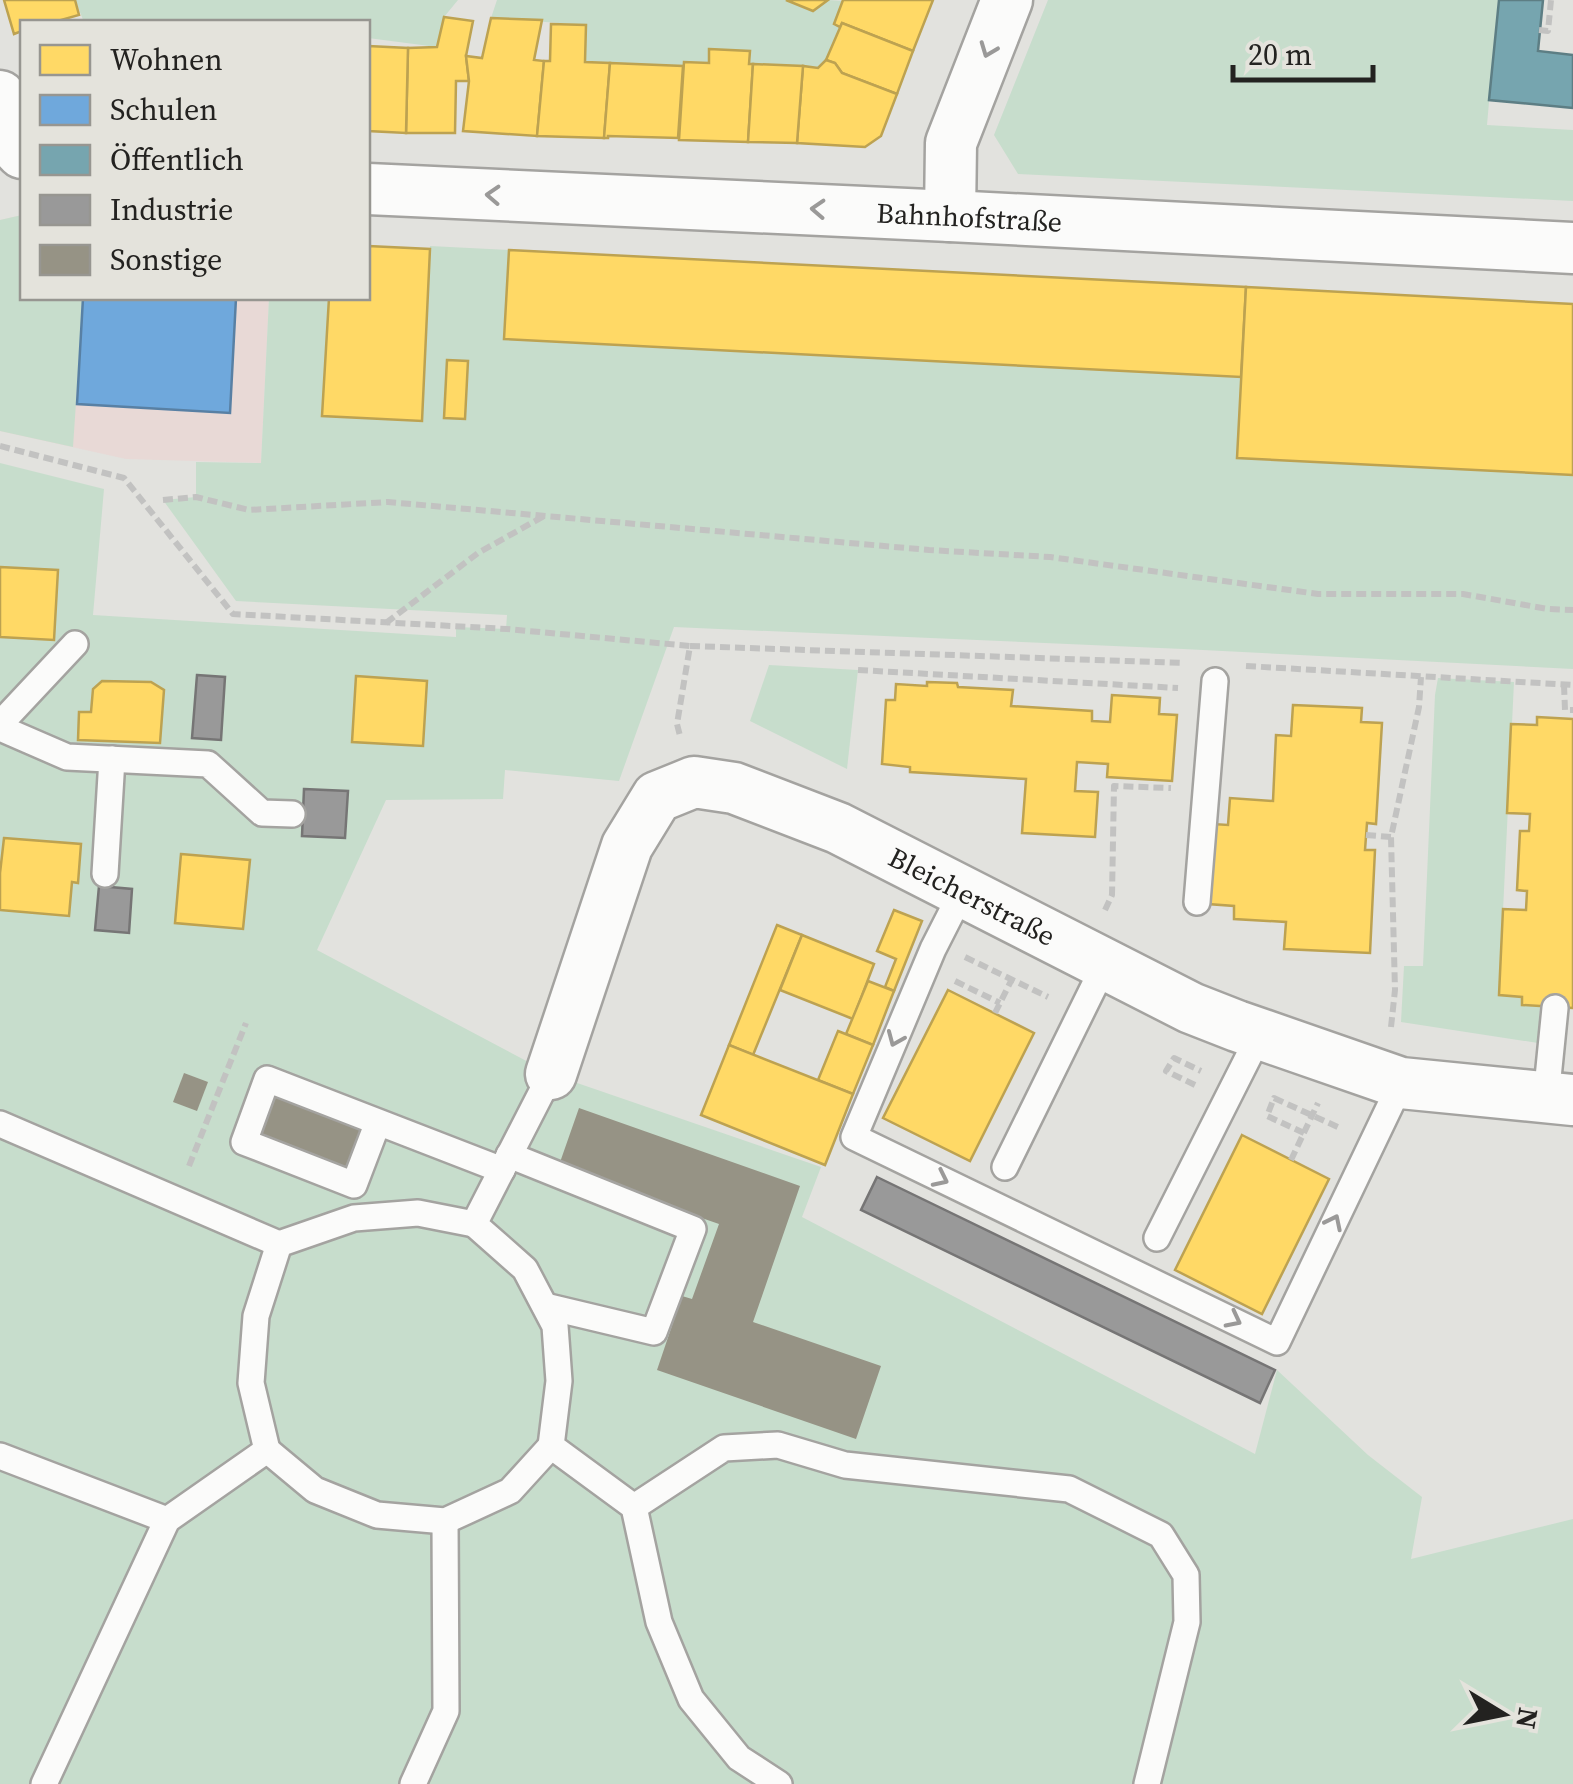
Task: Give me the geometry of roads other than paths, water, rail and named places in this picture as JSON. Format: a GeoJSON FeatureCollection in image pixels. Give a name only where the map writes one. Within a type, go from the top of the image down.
{"type":"FeatureCollection","features":[{"type":"Feature","properties":{"kind":"street"},"geometry":{"type":"LineString","coordinates":[[950,216],[951,143],[1008,0]]}},
{"type":"Feature","properties":{"kind":"street"},"geometry":{"type":"LineString","coordinates":[[0,96],[20,151]]}},
{"type":"Feature","properties":{"kind":"street","name":"Bahnhofstraße"},"geometry":{"type":"LineString","coordinates":[[370,189],[1573,248]]}},
{"type":"Feature","properties":{"kind":"street","name":"Bleicherstraße"},"geometry":{"type":"LineString","coordinates":[[552,1074],[627,846],[657,797],[694,782],[734,788],[838,828],[1191,1008],[1260,1034],[1401,1083],[1560,1099]]}},
{"type":"Feature","properties":{"kind":"lane"},"geometry":{"type":"LineString","coordinates":[[75,644],[0,726],[67,757],[208,764],[262,813],[292,814]]}},
{"type":"Feature","properties":{"kind":"lane"},"geometry":{"type":"LineString","coordinates":[[1197,902],[1215,675]]}},
{"type":"Feature","properties":{"kind":"lane"},"geometry":{"type":"LineString","coordinates":[[105,874],[112,760]]}},
{"type":"Feature","properties":{"kind":"lane"},"geometry":{"type":"LineString","coordinates":[[963,890],[933,949],[854,1137],[1277,1342],[1401,1083]]}},
{"type":"Feature","properties":{"kind":"lane"},"geometry":{"type":"LineString","coordinates":[[1005,1167],[1105,964]]}},
{"type":"Feature","properties":{"kind":"lane"},"geometry":{"type":"LineString","coordinates":[[1555,1008],[1560,1099]]}},
{"type":"Feature","properties":{"kind":"lane"},"geometry":{"type":"LineString","coordinates":[[1157,1238],[1260,1034]]}},
{"type":"Feature","properties":{"kind":"lane"},"geometry":{"type":"LineString","coordinates":[[474,1224],[552,1074]]}},
{"type":"Feature","properties":{"kind":"lane"},"geometry":{"type":"LineString","coordinates":[[378,1122],[354,1184],[244,1142],[268,1079],[378,1122],[694,1228],[654,1332],[546,1306]]}},
{"type":"Feature","properties":{"kind":"lane"},"geometry":{"type":"LineString","coordinates":[[0,1124],[279,1244],[354,1218],[418,1213],[474,1224],[525,1268],[556,1326],[559,1381],[551,1446],[510,1491],[446,1521],[378,1515],[315,1490],[267,1450],[251,1383],[256,1316],[279,1244]]}},
{"type":"Feature","properties":{"kind":"lane"},"geometry":{"type":"LineString","coordinates":[[634,1507],[724,1448],[778,1445],[845,1465],[1069,1489],[1161,1535],[1186,1575],[1187,1622],[1147,1784]]}},
{"type":"Feature","properties":{"kind":"lane"},"geometry":{"type":"LineString","coordinates":[[551,1446],[634,1507],[659,1622],[691,1699],[739,1758],[780,1784]]}},
{"type":"Feature","properties":{"kind":"lane"},"geometry":{"type":"LineString","coordinates":[[44,1784],[168,1520],[267,1450]]}},
{"type":"Feature","properties":{"kind":"lane"},"geometry":{"type":"LineString","coordinates":[[0,1456],[168,1520]]}},
{"type":"Feature","properties":{"kind":"lane"},"geometry":{"type":"LineString","coordinates":[[414,1784],[446,1711],[446,1521]]}}]}
